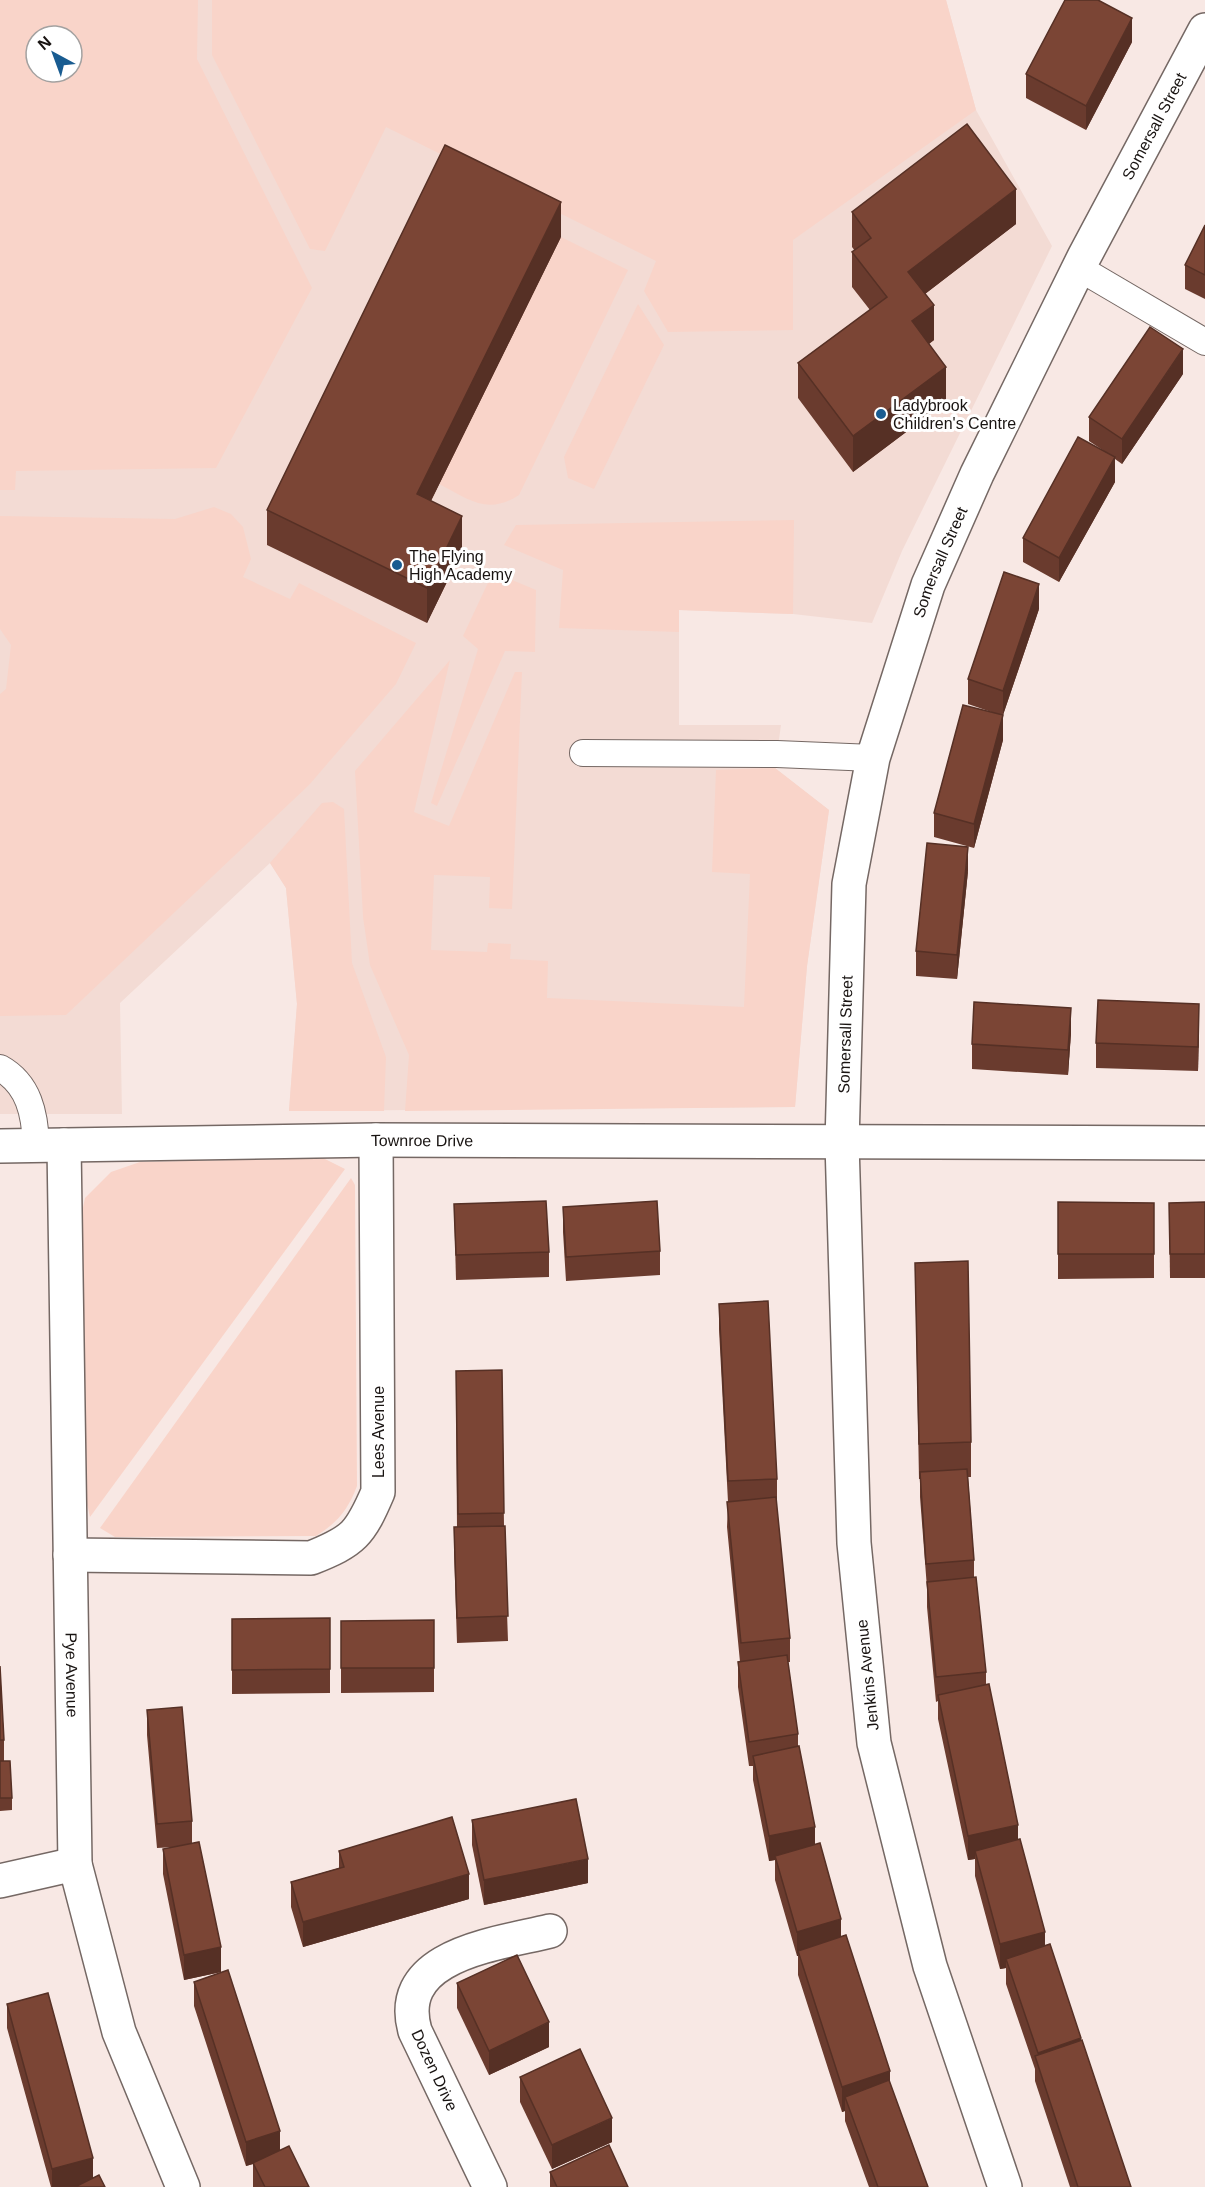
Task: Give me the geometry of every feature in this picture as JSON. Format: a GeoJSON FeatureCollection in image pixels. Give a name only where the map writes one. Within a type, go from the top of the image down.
{"type":"FeatureCollection","features":[{"type":"Feature","properties":{"kind":"street","name":"Somersall Street"},"geometry":{"type":"LineString","coordinates":[[842,1143],[849,884],[873,758],[928,585],[977,474],[1079,268],[1205,30]]}},
{"type":"Feature","properties":{"kind":"street","name":"Townroe Drive"},"geometry":{"type":"LineString","coordinates":[[0,1146],[376,1140],[1205,1143]]}},
{"type":"Feature","properties":{"kind":"street","name":"Lees Avenue"},"geometry":{"type":"LineString","coordinates":[[70,1556],[311,1558],[343,1545],[365,1522],[378,1492],[376,1140]]}},
{"type":"Feature","properties":{"kind":"street","name":"Jenkins Avenue"},"geometry":{"type":"LineString","coordinates":[[842,1143],[854,1543],[874,1743],[930,1966],[1005,2187]]}},
{"type":"Feature","properties":{"kind":"street","name":"Pye Avenue"},"geometry":{"type":"LineString","coordinates":[[50,1145],[70,1556],[75,1864],[119,2032],[183,2187]]}},
{"type":"Feature","properties":{"kind":"street"},"geometry":{"type":"LineString","coordinates":[[0,1881],[75,1864]]}},
{"type":"Feature","properties":{"kind":"street","name":"Dozen Drive"},"geometry":{"type":"LineString","coordinates":[[490,2187],[415,2031],[411,2017],[414,1998],[422,1979],[452,1957],[550,1930]]}},
{"type":"Feature","properties":{"kind":"lane"},"geometry":{"type":"LineString","coordinates":[[1079,268],[1205,342]]}},
{"type":"Feature","properties":{"kind":"lane"},"geometry":{"type":"LineString","coordinates":[[583,753],[777,754],[873,758]]}},
{"type":"Feature","properties":{"kind":"lane"},"geometry":{"type":"LineString","coordinates":[[0,1068],[15,1078],[27,1097],[50,1145]]}},
{"type":"Feature","properties":{"kind":"shaded area","name":"The Flying High Academy"},"geometry":{"type":"Polygon","coordinates":[[[0,0],[946,0],[976,110],[1052,246],[902,551],[872,623],[793,614],[679,610],[679,725],[781,725],[775,768],[829,810],[807,966],[795,1107],[289,1111],[297,1004],[286,888],[270,863],[120,1003],[122,1114],[0,1114],[0,0]]]}},
{"type":"Feature","properties":{"kind":"shaded area"},"geometry":{"type":"Polygon","coordinates":[[[0,0],[198,0],[197,59],[312,288],[216,468],[16,471],[15,490],[0,490],[0,0]]]}},
{"type":"Feature","properties":{"kind":"shaded area"},"geometry":{"type":"Polygon","coordinates":[[[212,0],[946,0],[976,110],[793,240],[793,330],[668,332],[644,291],[656,261],[386,127],[325,251],[310,249],[212,55],[212,0]]]}},
{"type":"Feature","properties":{"kind":"shaded area"},"geometry":{"type":"Polygon","coordinates":[[[561,237],[628,270],[519,495],[497,504],[478,503],[439,484],[561,237]]]}},
{"type":"Feature","properties":{"kind":"shaded area"},"geometry":{"type":"Polygon","coordinates":[[[638,304],[664,345],[594,489],[568,478],[564,457],[638,304]]]}},
{"type":"Feature","properties":{"kind":"shaded area"},"geometry":{"type":"Polygon","coordinates":[[[214,507],[231,514],[243,527],[251,559],[243,577],[290,599],[299,583],[416,643],[396,684],[309,785],[66,1015],[0,1016],[0,694],[6,689],[11,645],[0,629],[0,516],[175,519],[214,507]]]}},
{"type":"Feature","properties":{"kind":"shaded area"},"geometry":{"type":"Polygon","coordinates":[[[794,520],[793,614],[679,610],[679,632],[559,628],[563,570],[504,545],[516,525],[794,520]]]}},
{"type":"Feature","properties":{"kind":"shaded area"},"geometry":{"type":"Polygon","coordinates":[[[493,572],[536,590],[535,652],[505,651],[437,806],[431,803],[478,649],[463,636],[493,572]]]}},
{"type":"Feature","properties":{"kind":"shaded area"},"geometry":{"type":"Polygon","coordinates":[[[450,660],[414,812],[449,826],[515,672],[522,672],[512,909],[489,908],[490,877],[434,875],[431,950],[487,952],[488,943],[511,944],[510,959],[548,961],[547,998],[744,1007],[750,874],[712,872],[716,770],[775,768],[829,810],[807,966],[795,1107],[405,1111],[409,1055],[370,965],[363,917],[355,771],[450,660]]]}},
{"type":"Feature","properties":{"kind":"shaded area"},"geometry":{"type":"Polygon","coordinates":[[[333,802],[344,809],[352,963],[386,1057],[384,1111],[289,1111],[297,1004],[286,888],[270,863],[322,803],[333,802]]]}},
{"type":"Feature","properties":{"kind":"shaded area"},"geometry":{"type":"Polygon","coordinates":[[[323,1158],[345,1169],[90,1517],[86,1499],[79,1226],[85,1198],[111,1172],[140,1162],[323,1158]]]}},
{"type":"Feature","properties":{"kind":"shaded area"},"geometry":{"type":"Polygon","coordinates":[[[351,1178],[355,1185],[357,1486],[346,1509],[336,1521],[316,1536],[115,1537],[100,1528],[351,1178]]]}},
{"type":"Feature","properties":{"kind":"building"},"geometry":{"type":"Polygon","coordinates":[[[1065,0],[1098,0],[1132,18],[1086,106],[1026,74],[1065,0]]]}},
{"type":"Feature","properties":{"kind":"building"},"geometry":{"type":"Polygon","coordinates":[[[967,124],[1016,189],[908,272],[934,305],[912,321],[946,367],[853,436],[798,363],[887,297],[852,252],[871,238],[852,212],[967,124]]]}},
{"type":"Feature","properties":{"kind":"building"},"geometry":{"type":"Polygon","coordinates":[[[445,145],[561,202],[417,494],[462,516],[427,588],[267,510],[445,145]]]}},
{"type":"Feature","properties":{"kind":"building"},"geometry":{"type":"Polygon","coordinates":[[[1205,225],[1205,275],[1185,265],[1205,225]]]}},
{"type":"Feature","properties":{"kind":"building"},"geometry":{"type":"Polygon","coordinates":[[[1150,327],[1183,349],[1122,439],[1089,417],[1150,327]]]}},
{"type":"Feature","properties":{"kind":"building"},"geometry":{"type":"Polygon","coordinates":[[[1078,437],[1115,457],[1059,558],[1023,538],[1078,437]]]}},
{"type":"Feature","properties":{"kind":"building"},"geometry":{"type":"Polygon","coordinates":[[[1004,572],[1039,584],[1003,691],[968,679],[1004,572]]]}},
{"type":"Feature","properties":{"kind":"building"},"geometry":{"type":"Polygon","coordinates":[[[963,705],[1003,715],[974,824],[934,813],[963,705]]]}},
{"type":"Feature","properties":{"kind":"building"},"geometry":{"type":"Polygon","coordinates":[[[927,843],[968,847],[957,955],[916,951],[927,843]]]}},
{"type":"Feature","properties":{"kind":"building"},"geometry":{"type":"Polygon","coordinates":[[[1098,1000],[1199,1004],[1198,1047],[1096,1043],[1098,1000]]]}},
{"type":"Feature","properties":{"kind":"building"},"geometry":{"type":"Polygon","coordinates":[[[974,1002],[1071,1008],[1068,1050],[972,1044],[974,1002]]]}},
{"type":"Feature","properties":{"kind":"building"},"geometry":{"type":"Polygon","coordinates":[[[546,1201],[549,1252],[456,1255],[454,1204],[546,1201]]]}},
{"type":"Feature","properties":{"kind":"building"},"geometry":{"type":"Polygon","coordinates":[[[657,1201],[660,1251],[566,1257],[563,1207],[657,1201]]]}},
{"type":"Feature","properties":{"kind":"building"},"geometry":{"type":"Polygon","coordinates":[[[1058,1202],[1154,1203],[1154,1254],[1058,1254],[1058,1202]]]}},
{"type":"Feature","properties":{"kind":"building"},"geometry":{"type":"Polygon","coordinates":[[[1205,1202],[1205,1254],[1170,1254],[1169,1203],[1205,1202]]]}},
{"type":"Feature","properties":{"kind":"building"},"geometry":{"type":"Polygon","coordinates":[[[968,1261],[971,1442],[919,1444],[915,1263],[968,1261]]]}},
{"type":"Feature","properties":{"kind":"building"},"geometry":{"type":"Polygon","coordinates":[[[768,1301],[777,1479],[728,1481],[719,1304],[768,1301]]]}},
{"type":"Feature","properties":{"kind":"building"},"geometry":{"type":"Polygon","coordinates":[[[502,1370],[504,1513],[458,1514],[456,1371],[502,1370]]]}},
{"type":"Feature","properties":{"kind":"building"},"geometry":{"type":"Polygon","coordinates":[[[967,1469],[974,1560],[926,1564],[920,1472],[967,1469]]]}},
{"type":"Feature","properties":{"kind":"building"},"geometry":{"type":"Polygon","coordinates":[[[776,1497],[790,1638],[741,1643],[727,1502],[776,1497]]]}},
{"type":"Feature","properties":{"kind":"building"},"geometry":{"type":"Polygon","coordinates":[[[505,1526],[508,1616],[457,1618],[454,1527],[505,1526]]]}},
{"type":"Feature","properties":{"kind":"building"},"geometry":{"type":"Polygon","coordinates":[[[976,1577],[986,1672],[936,1677],[927,1582],[976,1577]]]}},
{"type":"Feature","properties":{"kind":"building"},"geometry":{"type":"Polygon","coordinates":[[[330,1618],[330,1669],[232,1670],[232,1619],[330,1618]]]}},
{"type":"Feature","properties":{"kind":"building"},"geometry":{"type":"Polygon","coordinates":[[[434,1620],[434,1668],[341,1668],[341,1621],[434,1620]]]}},
{"type":"Feature","properties":{"kind":"building"},"geometry":{"type":"Polygon","coordinates":[[[787,1655],[798,1734],[749,1742],[738,1662],[787,1655]]]}},
{"type":"Feature","properties":{"kind":"building"},"geometry":{"type":"Polygon","coordinates":[[[0,1666],[4,1740],[0,1740],[0,1666]]]}},
{"type":"Feature","properties":{"kind":"building"},"geometry":{"type":"Polygon","coordinates":[[[989,1684],[1018,1825],[968,1836],[938,1695],[989,1684]]]}},
{"type":"Feature","properties":{"kind":"building"},"geometry":{"type":"Polygon","coordinates":[[[182,1707],[192,1821],[157,1824],[147,1710],[182,1707]]]}},
{"type":"Feature","properties":{"kind":"building"},"geometry":{"type":"Polygon","coordinates":[[[799,1746],[815,1827],[769,1836],[753,1756],[799,1746]]]}},
{"type":"Feature","properties":{"kind":"building"},"geometry":{"type":"Polygon","coordinates":[[[0,1761],[10,1761],[12,1798],[0,1798],[0,1761]]]}},
{"type":"Feature","properties":{"kind":"building"},"geometry":{"type":"Polygon","coordinates":[[[576,1799],[588,1859],[484,1880],[472,1820],[576,1799]]]}},
{"type":"Feature","properties":{"kind":"building"},"geometry":{"type":"Polygon","coordinates":[[[452,1817],[469,1874],[303,1922],[291,1882],[344,1867],[339,1851],[452,1817]]]}},
{"type":"Feature","properties":{"kind":"building"},"geometry":{"type":"Polygon","coordinates":[[[1020,1839],[1045,1932],[1000,1944],[975,1851],[1020,1839]]]}},
{"type":"Feature","properties":{"kind":"building"},"geometry":{"type":"Polygon","coordinates":[[[199,1842],[221,1947],[184,1955],[163,1849],[199,1842]]]}},
{"type":"Feature","properties":{"kind":"building"},"geometry":{"type":"Polygon","coordinates":[[[820,1843],[841,1919],[797,1932],[775,1856],[820,1843]]]}},
{"type":"Feature","properties":{"kind":"building"},"geometry":{"type":"Polygon","coordinates":[[[846,1935],[890,2071],[842,2087],[798,1951],[846,1935]]]}},
{"type":"Feature","properties":{"kind":"building"},"geometry":{"type":"Polygon","coordinates":[[[1050,1944],[1081,2038],[1038,2053],[1006,1959],[1050,1944]]]}},
{"type":"Feature","properties":{"kind":"building"},"geometry":{"type":"Polygon","coordinates":[[[517,1955],[549,2022],[489,2051],[457,1983],[517,1955]]]}},
{"type":"Feature","properties":{"kind":"building"},"geometry":{"type":"Polygon","coordinates":[[[228,1970],[280,2131],[246,2142],[194,1982],[228,1970]]]}},
{"type":"Feature","properties":{"kind":"building"},"geometry":{"type":"Polygon","coordinates":[[[48,1993],[93,2158],[52,2169],[7,2004],[48,1993]]]}},
{"type":"Feature","properties":{"kind":"building"},"geometry":{"type":"Polygon","coordinates":[[[1082,2040],[1131,2187],[1078,2187],[1035,2056],[1082,2040]]]}},
{"type":"Feature","properties":{"kind":"building"},"geometry":{"type":"Polygon","coordinates":[[[580,2049],[612,2118],[552,2145],[520,2077],[580,2049]]]}},
{"type":"Feature","properties":{"kind":"building"},"geometry":{"type":"Polygon","coordinates":[[[889,2080],[928,2187],[878,2187],[845,2097],[889,2080]]]}},
{"type":"Feature","properties":{"kind":"building"},"geometry":{"type":"Polygon","coordinates":[[[609,2145],[628,2187],[557,2187],[550,2172],[609,2145]]]}},
{"type":"Feature","properties":{"kind":"building"},"geometry":{"type":"Polygon","coordinates":[[[289,2146],[309,2187],[265,2187],[253,2163],[289,2146]]]}},
{"type":"Feature","properties":{"kind":"building"},"geometry":{"type":"Polygon","coordinates":[[[99,2175],[105,2187],[75,2187],[99,2175]]]}},
{"type":"Feature","properties":{"kind":"place","name":"Ladybrook Children's Centre"},"geometry":{"type":"Point","coordinates":[881,414]}},
{"type":"Feature","properties":{"kind":"place","name":"The Flying High Academy"},"geometry":{"type":"Point","coordinates":[397,565]}}]}
